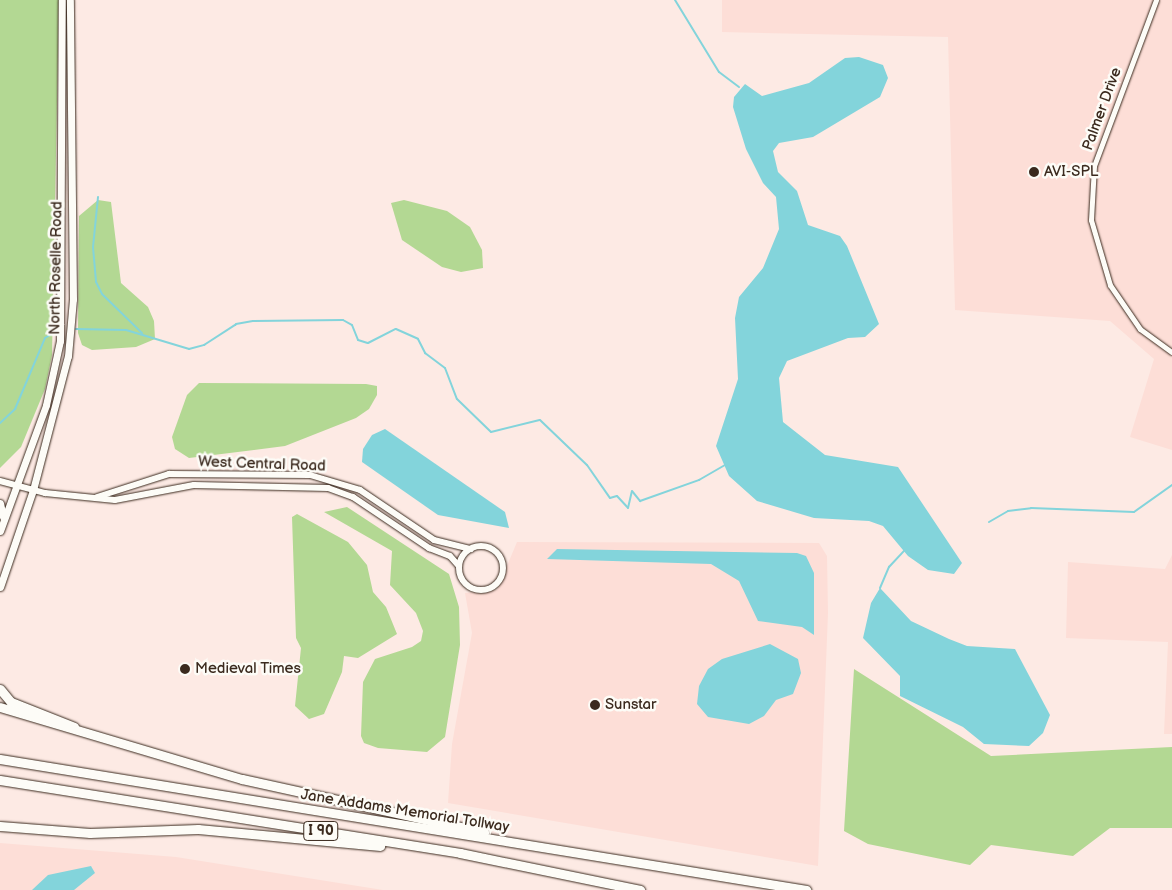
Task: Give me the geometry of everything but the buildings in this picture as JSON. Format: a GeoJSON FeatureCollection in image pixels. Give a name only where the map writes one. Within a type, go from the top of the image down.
{"type":"FeatureCollection","features":[{"type":"Feature","properties":{"kind":"highway"},"geometry":{"type":"LineString","coordinates":[[0,690],[11,702],[76,729]]}},
{"type":"Feature","properties":{"kind":"highway"},"geometry":{"type":"LineString","coordinates":[[0,707],[242,779],[584,854]]}},
{"type":"Feature","properties":{"kind":"highway","name":"Jane Addams Memorial Tollway"},"geometry":{"type":"LineString","coordinates":[[0,758],[806,890]]}},
{"type":"Feature","properties":{"kind":"highway","name":"I 90"},"geometry":{"type":"LineString","coordinates":[[0,780],[460,853],[640,890]]}},
{"type":"Feature","properties":{"kind":"highway"},"geometry":{"type":"LineString","coordinates":[[0,826],[90,833],[198,829],[460,853]]}},
{"type":"Feature","properties":{"kind":"main road","name":"North Roselle Road"},"geometry":{"type":"LineString","coordinates":[[0,530],[13,485],[46,405],[60,341],[62,0]]}},
{"type":"Feature","properties":{"kind":"main road","name":"North Roselle Road"},"geometry":{"type":"LineString","coordinates":[[0,587],[33,490],[64,380],[72,306],[70,0]]}},
{"type":"Feature","properties":{"kind":"main road"},"geometry":{"type":"LineString","coordinates":[[0,503],[3,519]]}},
{"type":"Feature","properties":{"kind":"street","name":"Palmer Drive"},"geometry":{"type":"LineString","coordinates":[[1156,0],[1094,166],[1091,220],[1110,285],[1140,329],[1172,352]]}},
{"type":"Feature","properties":{"kind":"street","name":"West Central Road"},"geometry":{"type":"LineString","coordinates":[[96,497],[169,474],[310,475],[340,482],[373,497],[434,540],[471,549]]}},
{"type":"Feature","properties":{"kind":"street"},"geometry":{"type":"LineString","coordinates":[[194,474],[194,484]]}},
{"type":"Feature","properties":{"kind":"street"},"geometry":{"type":"LineString","coordinates":[[268,475],[268,485]]}},
{"type":"Feature","properties":{"kind":"street","name":"West Central Road"},"geometry":{"type":"LineString","coordinates":[[0,482],[33,490],[115,500],[194,484],[268,485],[335,491],[361,502],[429,548],[450,556],[459,566]]}},
{"type":"Feature","properties":{"kind":"street"},"geometry":{"type":"LineString","coordinates":[[335,491],[340,482]]}},
{"type":"Feature","properties":{"kind":"street"},"geometry":{"type":"LineString","coordinates":[[488,548],[498,554],[503,570],[498,581],[486,590],[471,588],[460,576],[459,566],[471,549],[488,548]]}},
{"type":"Feature","properties":{"kind":"shaded area"},"geometry":{"type":"Polygon","coordinates":[[[722,0],[1172,0],[1172,450],[1130,437],[1154,359],[1110,321],[955,310],[948,37],[722,32],[722,0]]]}},
{"type":"Feature","properties":{"kind":"shaded area"},"geometry":{"type":"Polygon","coordinates":[[[517,542],[819,543],[827,556],[828,613],[818,866],[448,803],[452,744],[472,633],[465,593],[497,590],[517,542]]]}},
{"type":"Feature","properties":{"kind":"shaded area"},"geometry":{"type":"Polygon","coordinates":[[[1172,555],[1172,734],[1164,734],[1168,642],[1066,638],[1068,562],[1165,569],[1172,555]]]}},
{"type":"Feature","properties":{"kind":"shaded area"},"geometry":{"type":"Polygon","coordinates":[[[0,843],[176,857],[383,890],[0,890],[0,843]]]}},
{"type":"Feature","properties":{"kind":"green space"},"geometry":{"type":"Polygon","coordinates":[[[0,0],[59,0],[52,355],[45,389],[21,447],[0,468],[0,0]]]}},
{"type":"Feature","properties":{"kind":"green space"},"geometry":{"type":"Polygon","coordinates":[[[98,200],[111,202],[121,283],[148,307],[154,321],[155,339],[136,347],[92,350],[82,345],[78,333],[79,216],[98,200]]]}},
{"type":"Feature","properties":{"kind":"green space"},"geometry":{"type":"Polygon","coordinates":[[[404,200],[447,211],[470,227],[482,250],[483,268],[461,272],[442,267],[402,240],[391,203],[404,200]]]}},
{"type":"Feature","properties":{"kind":"green space"},"geometry":{"type":"Polygon","coordinates":[[[199,383],[366,384],[377,386],[377,395],[369,409],[356,418],[285,446],[189,458],[175,449],[172,437],[187,395],[199,383]]]}},
{"type":"Feature","properties":{"kind":"green space"},"geometry":{"type":"Polygon","coordinates":[[[347,507],[449,574],[459,607],[460,645],[445,737],[427,752],[378,748],[364,743],[361,736],[363,682],[375,659],[412,647],[421,641],[423,631],[416,613],[390,585],[392,551],[324,512],[347,507]]]}},
{"type":"Feature","properties":{"kind":"green space"},"geometry":{"type":"Polygon","coordinates":[[[297,514],[348,542],[367,565],[373,592],[386,607],[397,634],[358,658],[344,656],[342,672],[324,714],[309,719],[295,706],[301,648],[296,638],[292,517],[297,514]]]}},
{"type":"Feature","properties":{"kind":"green space"},"geometry":{"type":"Polygon","coordinates":[[[854,669],[991,756],[1172,747],[1172,828],[1110,828],[1073,856],[991,845],[970,865],[868,844],[844,831],[854,669]]]}},
{"type":"Feature","properties":{"kind":"water"},"geometry":{"type":"Polygon","coordinates":[[[859,57],[883,65],[888,78],[880,97],[813,137],[779,143],[773,151],[778,172],[797,191],[808,225],[840,236],[847,246],[879,324],[865,337],[848,338],[787,361],[779,378],[783,422],[825,455],[898,467],[962,563],[954,574],[928,570],[908,556],[883,526],[869,521],[814,518],[757,501],[729,476],[716,446],[738,379],[735,318],[739,297],[763,268],[779,229],[776,197],[763,183],[746,149],[733,107],[734,97],[745,84],[762,96],[809,83],[845,58],[859,57]]]}},
{"type":"Feature","properties":{"kind":"water"},"geometry":{"type":"Polygon","coordinates":[[[385,429],[505,512],[509,528],[438,515],[362,462],[363,449],[372,435],[385,429]]]}},
{"type":"Feature","properties":{"kind":"water"},"geometry":{"type":"Polygon","coordinates":[[[557,549],[797,553],[806,556],[814,573],[814,635],[802,627],[758,621],[739,581],[711,564],[547,559],[557,549]]]}},
{"type":"Feature","properties":{"kind":"water"},"geometry":{"type":"Polygon","coordinates":[[[880,588],[911,621],[949,639],[967,646],[1015,649],[1050,715],[1043,733],[1029,746],[984,744],[963,727],[900,696],[900,676],[863,638],[871,603],[880,588]]]}},
{"type":"Feature","properties":{"kind":"water"},"geometry":{"type":"Polygon","coordinates":[[[770,644],[798,659],[801,673],[793,694],[776,700],[764,716],[749,724],[708,717],[697,704],[699,686],[708,669],[722,659],[770,644]]]}},
{"type":"Feature","properties":{"kind":"water"},"geometry":{"type":"Polygon","coordinates":[[[91,866],[95,873],[74,890],[32,890],[48,875],[91,866]]]}},
{"type":"Feature","properties":{"kind":"waterway"},"geometry":{"type":"LineString","coordinates":[[675,0],[719,72],[739,87]]}},
{"type":"Feature","properties":{"kind":"waterway"},"geometry":{"type":"LineString","coordinates":[[98,197],[93,247],[96,282],[102,294],[142,333]]}},
{"type":"Feature","properties":{"kind":"waterway"},"geometry":{"type":"LineString","coordinates":[[76,329],[126,330],[189,349],[204,345],[236,324],[253,321],[343,320],[352,325],[358,340],[368,343],[396,329],[418,339],[425,353],[445,368],[457,399],[491,432],[540,420],[587,465],[610,498],[617,496],[628,508],[632,491],[640,501],[699,480],[727,464]]}},
{"type":"Feature","properties":{"kind":"waterway"},"geometry":{"type":"LineString","coordinates":[[0,423],[15,409],[45,338],[56,331]]}},
{"type":"Feature","properties":{"kind":"waterway"},"geometry":{"type":"LineString","coordinates":[[989,522],[1008,511],[1031,508],[1134,512],[1172,485]]}},
{"type":"Feature","properties":{"kind":"waterway"},"geometry":{"type":"LineString","coordinates":[[880,588],[889,567],[904,551]]}},
{"type":"Feature","properties":{"kind":"place","name":"AVI-SPL"},"geometry":{"type":"Point","coordinates":[1034,172]}},
{"type":"Feature","properties":{"kind":"place","name":"Medieval Times"},"geometry":{"type":"Point","coordinates":[185,669]}},
{"type":"Feature","properties":{"kind":"place","name":"Sunstar"},"geometry":{"type":"Point","coordinates":[595,705]}}]}
